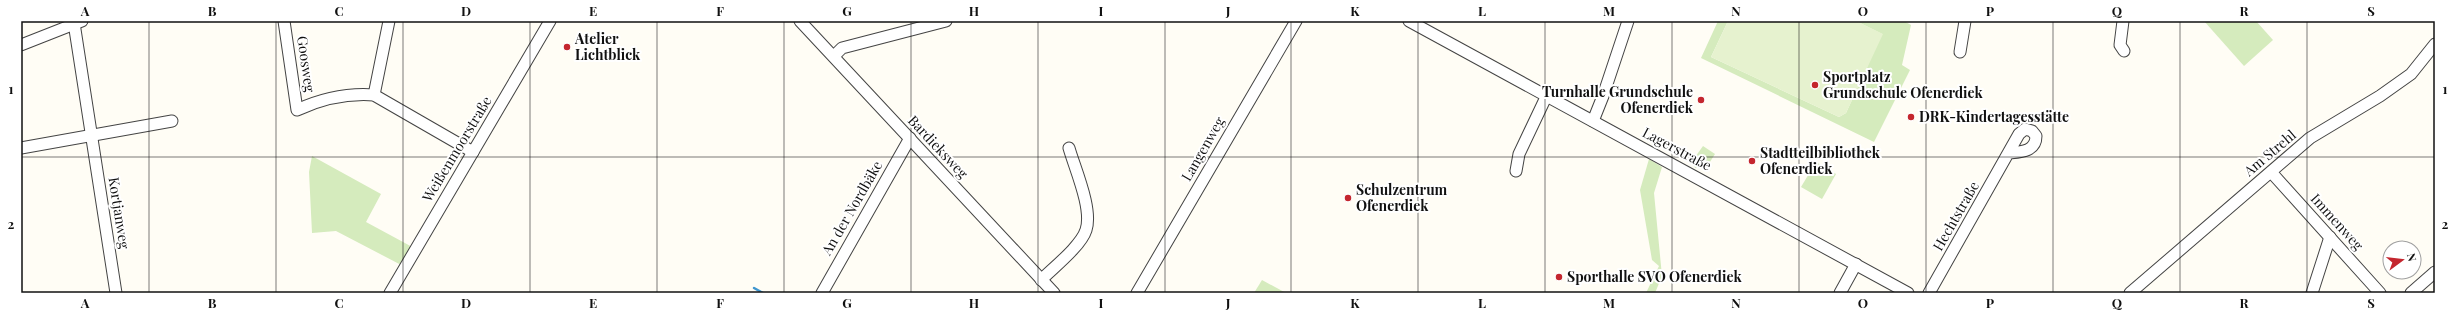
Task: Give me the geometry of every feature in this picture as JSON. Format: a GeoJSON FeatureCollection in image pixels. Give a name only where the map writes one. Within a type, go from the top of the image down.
{"type":"FeatureCollection","features":[{"type":"Feature","properties":{"kind":"street","name":"Goosweg"},"geometry":{"type":"LineString","coordinates":[[284,21],[297,110],[314,103],[356,93],[374,95]]}},
{"type":"Feature","properties":{"kind":"street"},"geometry":{"type":"LineString","coordinates":[[389,21],[374,95],[473,152]]}},
{"type":"Feature","properties":{"kind":"street","name":"Weißenmoorstraße"},"geometry":{"type":"LineString","coordinates":[[390,293],[550,21]]}},
{"type":"Feature","properties":{"kind":"street","name":"Bardieksweg"},"geometry":{"type":"LineString","coordinates":[[800,21],[1054,293]]}},
{"type":"Feature","properties":{"kind":"street"},"geometry":{"type":"LineString","coordinates":[[834,56],[842,48],[946,21]]}},
{"type":"Feature","properties":{"kind":"street","name":"Langenweg"},"geometry":{"type":"LineString","coordinates":[[1137,293],[1296,21]]}},
{"type":"Feature","properties":{"kind":"street","name":"Lagerstraße"},"geometry":{"type":"LineString","coordinates":[[1409,21],[1908,293]]}},
{"type":"Feature","properties":{"kind":"street"},"geometry":{"type":"LineString","coordinates":[[1593,121],[1628,21]]}},
{"type":"Feature","properties":{"kind":"street"},"geometry":{"type":"LineString","coordinates":[[1960,52],[1965,21]]}},
{"type":"Feature","properties":{"kind":"street"},"geometry":{"type":"LineString","coordinates":[[2122,21],[2120,45],[2124,50]]}},
{"type":"Feature","properties":{"kind":"street"},"geometry":{"type":"LineString","coordinates":[[21,45],[54,34],[78,22]]}},
{"type":"Feature","properties":{"kind":"street","name":"Kortjanweg"},"geometry":{"type":"LineString","coordinates":[[78,22],[92,137],[116,293]]}},
{"type":"Feature","properties":{"kind":"street","name":"Am Strehl"},"geometry":{"type":"LineString","coordinates":[[2130,293],[2310,138],[2402,82],[2418,68],[2435,44]]}},
{"type":"Feature","properties":{"kind":"street"},"geometry":{"type":"LineString","coordinates":[[1516,171],[1518,154],[1547,95]]}},
{"type":"Feature","properties":{"kind":"street"},"geometry":{"type":"LineString","coordinates":[[21,148],[92,137],[172,121]]}},
{"type":"Feature","properties":{"kind":"street","name":"An der Nordbäke"},"geometry":{"type":"LineString","coordinates":[[822,293],[910,138]]}},
{"type":"Feature","properties":{"kind":"street"},"geometry":{"type":"LineString","coordinates":[[1041,280],[1076,245],[1086,230],[1087,211],[1069,148]]}},
{"type":"Feature","properties":{"kind":"street","name":"Hechtstraße"},"geometry":{"type":"LineString","coordinates":[[1929,293],[2008,153]]}},
{"type":"Feature","properties":{"kind":"street","name":"Immenweg"},"geometry":{"type":"LineString","coordinates":[[2271,172],[2380,293]]}},
{"type":"Feature","properties":{"kind":"street"},"geometry":{"type":"LineString","coordinates":[[2312,293],[2330,237]]}},
{"type":"Feature","properties":{"kind":"street"},"geometry":{"type":"LineString","coordinates":[[1840,293],[1856,264]]}},
{"type":"Feature","properties":{"kind":"street"},"geometry":{"type":"LineString","coordinates":[[2411,293],[2435,272]]}},
{"type":"Feature","properties":{"kind":"green space"},"geometry":{"type":"Polygon","coordinates":[[[1718,21],[1728,21],[1711,57],[1839,117],[1846,113],[1882,34],[1856,21],[1904,21],[1911,25],[1902,65],[1910,70],[1874,142],[1701,58],[1718,21]]]}},
{"type":"Feature","properties":{"kind":"green space","name":"Sportplatz Grundschule Ofenerdiek"},"geometry":{"type":"Polygon","coordinates":[[[1728,21],[1856,21],[1883,34],[1846,113],[1839,117],[1711,57],[1728,21]]]}},
{"type":"Feature","properties":{"kind":"green space"},"geometry":{"type":"Polygon","coordinates":[[[2204,21],[2256,21],[2273,40],[2244,66],[2204,21]]]}},
{"type":"Feature","properties":{"kind":"green space"},"geometry":{"type":"Polygon","coordinates":[[[1703,146],[1715,154],[1708,165],[1695,168],[1693,160],[1703,146]]]}},
{"type":"Feature","properties":{"kind":"green space"},"geometry":{"type":"Polygon","coordinates":[[[312,156],[381,194],[366,222],[416,249],[405,267],[336,231],[312,233],[309,172],[312,156]]]}},
{"type":"Feature","properties":{"kind":"green space"},"geometry":{"type":"Polygon","coordinates":[[[1649,159],[1662,167],[1654,193],[1662,276],[1655,293],[1646,293],[1659,266],[1652,260],[1640,190],[1649,159]]]}},
{"type":"Feature","properties":{"kind":"green space"},"geometry":{"type":"Polygon","coordinates":[[[1816,162],[1836,174],[1822,199],[1801,187],[1816,162]]]}},
{"type":"Feature","properties":{"kind":"green space"},"geometry":{"type":"Polygon","coordinates":[[[1262,280],[1286,293],[1254,293],[1262,280]]]}},
{"type":"Feature","properties":{"kind":"waterway"},"geometry":{"type":"LineString","coordinates":[[754,288],[763,293]]}},
{"type":"Feature","properties":{"kind":"place","name":"Atelier Lichtblick"},"geometry":{"type":"Point","coordinates":[567,47]}},
{"type":"Feature","properties":{"kind":"place","name":"Sportplatz Grundschule Ofenerdiek"},"geometry":{"type":"Point","coordinates":[1815,85]}},
{"type":"Feature","properties":{"kind":"place","name":"Turnhalle Grundschule Ofenerdiek"},"geometry":{"type":"Point","coordinates":[1701,100]}},
{"type":"Feature","properties":{"kind":"place","name":"DRK-Kindertagesstätte"},"geometry":{"type":"Point","coordinates":[1911,117]}},
{"type":"Feature","properties":{"kind":"place","name":"Stadtteilbibliothek Ofenerdiek"},"geometry":{"type":"Point","coordinates":[1752,161]}},
{"type":"Feature","properties":{"kind":"place","name":"Schulzentrum Ofenerdiek"},"geometry":{"type":"Point","coordinates":[1348,198]}},
{"type":"Feature","properties":{"kind":"place","name":"Sporthalle SVO Ofenerdiek"},"geometry":{"type":"Point","coordinates":[1559,277]}}]}
